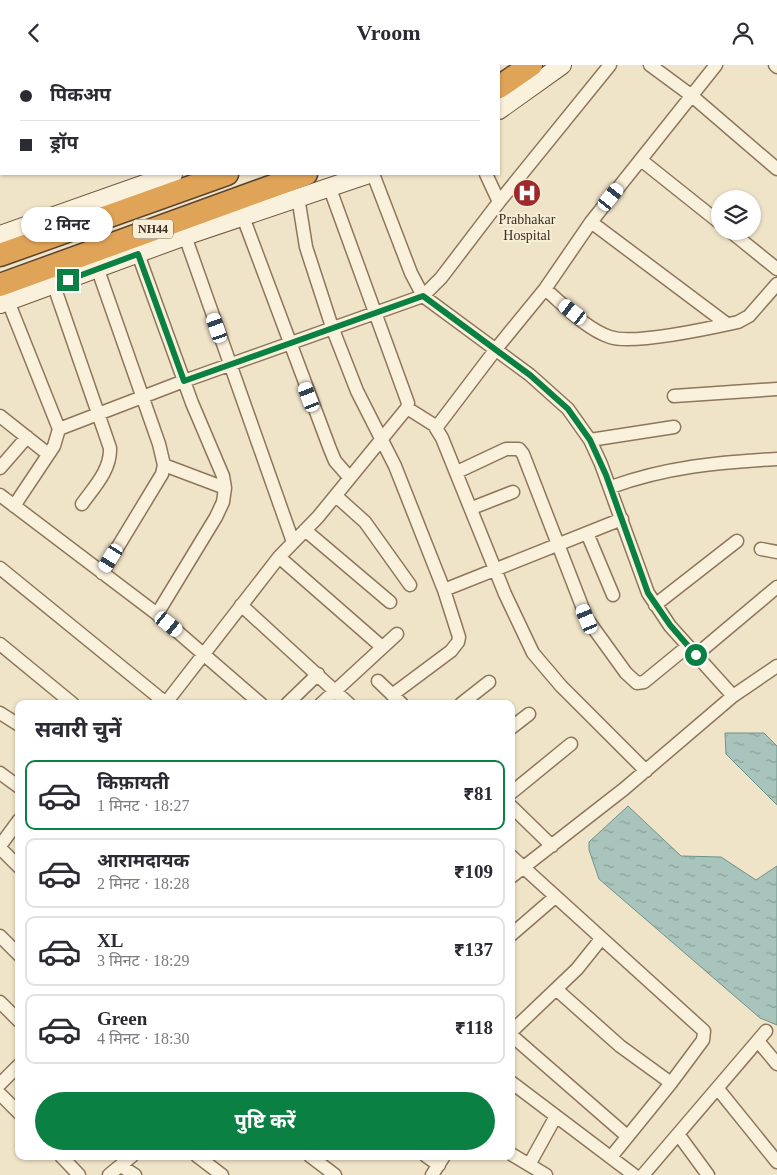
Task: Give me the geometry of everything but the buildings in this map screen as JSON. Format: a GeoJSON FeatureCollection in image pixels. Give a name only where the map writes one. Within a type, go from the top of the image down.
{"type":"FeatureCollection","features":[{"type":"Feature","properties":{"kind":"highway"},"geometry":{"type":"LineString","coordinates":[[500,86],[531,65]]}},
{"type":"Feature","properties":{"kind":"highway","name":"NH44"},"geometry":{"type":"LineString","coordinates":[[0,255],[223,175]]}},
{"type":"Feature","properties":{"kind":"highway","name":"NH44"},"geometry":{"type":"LineString","coordinates":[[3,297],[304,175]]}},
{"type":"Feature","properties":{"kind":"street"},"geometry":{"type":"LineString","coordinates":[[500,109],[562,65]]}},
{"type":"Feature","properties":{"kind":"street"},"geometry":{"type":"LineString","coordinates":[[59,429],[184,381],[376,311],[423,296],[441,279],[499,203],[610,65]]}},
{"type":"Feature","properties":{"kind":"street"},"geometry":{"type":"LineString","coordinates":[[650,65],[692,96],[777,169]]}},
{"type":"Feature","properties":{"kind":"street"},"geometry":{"type":"LineString","coordinates":[[436,428],[544,289],[591,222],[716,65]]}},
{"type":"Feature","properties":{"kind":"street"},"geometry":{"type":"LineString","coordinates":[[641,160],[711,216]]}},
{"type":"Feature","properties":{"kind":"street"},"geometry":{"type":"LineString","coordinates":[[0,235],[170,175]]}},
{"type":"Feature","properties":{"kind":"street"},"geometry":{"type":"LineString","coordinates":[[14,506],[57,440],[59,429],[3,297],[54,285],[185,236],[329,185],[364,175]]}},
{"type":"Feature","properties":{"kind":"street"},"geometry":{"type":"LineString","coordinates":[[373,175],[411,273],[423,296],[496,349],[554,395],[568,409],[590,440],[611,487],[641,577],[655,605],[692,651],[733,696]]}},
{"type":"Feature","properties":{"kind":"street"},"geometry":{"type":"LineString","coordinates":[[486,175],[499,203]]}},
{"type":"Feature","properties":{"kind":"street"},"geometry":{"type":"LineString","coordinates":[[168,700],[279,557],[336,495],[407,408],[408,403],[376,311],[329,185]]}},
{"type":"Feature","properties":{"kind":"street"},"geometry":{"type":"LineString","coordinates":[[298,197],[308,254],[332,327],[357,391],[395,466],[444,590],[457,629],[458,642],[451,651],[397,700],[378,681]]}},
{"type":"Feature","properties":{"kind":"street"},"geometry":{"type":"LineString","coordinates":[[243,217],[289,344],[330,449],[335,461],[349,477]]}},
{"type":"Feature","properties":{"kind":"street"},"geometry":{"type":"LineString","coordinates":[[591,222],[727,324]]}},
{"type":"Feature","properties":{"kind":"street"},"geometry":{"type":"LineString","coordinates":[[185,236],[293,543]]}},
{"type":"Feature","properties":{"kind":"street"},"geometry":{"type":"LineString","coordinates":[[741,240],[777,269]]}},
{"type":"Feature","properties":{"kind":"street"},"geometry":{"type":"LineString","coordinates":[[138,254],[184,381],[218,464],[224,488],[223,502],[216,517],[157,615]]}},
{"type":"Feature","properties":{"kind":"street"},"geometry":{"type":"LineString","coordinates":[[98,270],[164,465],[158,484],[102,573]]}},
{"type":"Feature","properties":{"kind":"street"},"geometry":{"type":"LineString","coordinates":[[544,289],[597,331],[622,341],[727,324],[749,316],[777,284]]}},
{"type":"Feature","properties":{"kind":"street"},"geometry":{"type":"LineString","coordinates":[[54,285],[108,440],[110,457],[106,469],[82,504]]}},
{"type":"Feature","properties":{"kind":"street"},"geometry":{"type":"LineString","coordinates":[[674,396],[777,389]]}},
{"type":"Feature","properties":{"kind":"street"},"geometry":{"type":"LineString","coordinates":[[407,408],[436,428],[457,472],[520,629],[541,664],[646,771]]}},
{"type":"Feature","properties":{"kind":"street"},"geometry":{"type":"LineString","coordinates":[[0,416],[48,454]]}},
{"type":"Feature","properties":{"kind":"street"},"geometry":{"type":"LineString","coordinates":[[590,440],[674,427]]}},
{"type":"Feature","properties":{"kind":"street"},"geometry":{"type":"LineString","coordinates":[[0,468],[27,437]]}},
{"type":"Feature","properties":{"kind":"street"},"geometry":{"type":"LineString","coordinates":[[457,472],[506,449],[519,449],[526,460],[587,619],[636,683],[644,682],[692,651],[777,587]]}},
{"type":"Feature","properties":{"kind":"street"},"geometry":{"type":"LineString","coordinates":[[611,487],[646,475],[696,465],[777,459]]}},
{"type":"Feature","properties":{"kind":"street"},"geometry":{"type":"LineString","coordinates":[[164,465],[224,488]]}},
{"type":"Feature","properties":{"kind":"street"},"geometry":{"type":"LineString","coordinates":[[472,508],[513,492]]}},
{"type":"Feature","properties":{"kind":"street"},"geometry":{"type":"LineString","coordinates":[[0,495],[157,615],[204,653],[257,700]]}},
{"type":"Feature","properties":{"kind":"street"},"geometry":{"type":"LineString","coordinates":[[336,495],[370,528],[410,585]]}},
{"type":"Feature","properties":{"kind":"street"},"geometry":{"type":"LineString","coordinates":[[444,590],[622,519]]}},
{"type":"Feature","properties":{"kind":"street"},"geometry":{"type":"LineString","coordinates":[[305,530],[390,601]]}},
{"type":"Feature","properties":{"kind":"street"},"geometry":{"type":"LineString","coordinates":[[587,533],[613,595]]}},
{"type":"Feature","properties":{"kind":"street"},"geometry":{"type":"LineString","coordinates":[[655,605],[737,541]]}},
{"type":"Feature","properties":{"kind":"street"},"geometry":{"type":"LineString","coordinates":[[761,549],[777,552]]}},
{"type":"Feature","properties":{"kind":"street"},"geometry":{"type":"LineString","coordinates":[[279,557],[382,647]]}},
{"type":"Feature","properties":{"kind":"street"},"geometry":{"type":"LineString","coordinates":[[0,568],[162,700]]}},
{"type":"Feature","properties":{"kind":"street"},"geometry":{"type":"LineString","coordinates":[[241,605],[346,700]]}},
{"type":"Feature","properties":{"kind":"street"},"geometry":{"type":"LineString","coordinates":[[325,700],[397,634]]}},
{"type":"Feature","properties":{"kind":"street"},"geometry":{"type":"LineString","coordinates":[[0,644],[69,700]]}},
{"type":"Feature","properties":{"kind":"street"},"geometry":{"type":"LineString","coordinates":[[515,874],[646,771],[733,696],[777,666]]}},
{"type":"Feature","properties":{"kind":"street"},"geometry":{"type":"LineString","coordinates":[[292,700],[318,674]]}},
{"type":"Feature","properties":{"kind":"street"},"geometry":{"type":"LineString","coordinates":[[466,700],[489,682]]}},
{"type":"Feature","properties":{"kind":"street"},"geometry":{"type":"LineString","coordinates":[[0,713],[15,722]]}},
{"type":"Feature","properties":{"kind":"street"},"geometry":{"type":"LineString","coordinates":[[515,725],[529,714]]}},
{"type":"Feature","properties":{"kind":"street"},"geometry":{"type":"LineString","coordinates":[[515,790],[571,744]]}},
{"type":"Feature","properties":{"kind":"street"},"geometry":{"type":"LineString","coordinates":[[0,773],[15,784]]}},
{"type":"Feature","properties":{"kind":"street"},"geometry":{"type":"LineString","coordinates":[[515,810],[552,846]]}},
{"type":"Feature","properties":{"kind":"street"},"geometry":{"type":"LineString","coordinates":[[15,826],[0,847],[15,863]]}},
{"type":"Feature","properties":{"kind":"street"},"geometry":{"type":"LineString","coordinates":[[515,859],[704,1031],[703,1040],[611,1157]]}},
{"type":"Feature","properties":{"kind":"street"},"geometry":{"type":"LineString","coordinates":[[515,932],[555,897]]}},
{"type":"Feature","properties":{"kind":"street"},"geometry":{"type":"LineString","coordinates":[[0,936],[15,951]]}},
{"type":"Feature","properties":{"kind":"street"},"geometry":{"type":"LineString","coordinates":[[515,1029],[577,969],[601,939]]}},
{"type":"Feature","properties":{"kind":"street"},"geometry":{"type":"LineString","coordinates":[[556,989],[620,1046],[671,1083]]}},
{"type":"Feature","properties":{"kind":"street"},"geometry":{"type":"LineString","coordinates":[[0,1002],[15,1017]]}},
{"type":"Feature","properties":{"kind":"street"},"geometry":{"type":"LineString","coordinates":[[643,1175],[762,1036],[777,1064]]}},
{"type":"Feature","properties":{"kind":"street"},"geometry":{"type":"LineString","coordinates":[[515,1037],[628,1136]]}},
{"type":"Feature","properties":{"kind":"street"},"geometry":{"type":"LineString","coordinates":[[0,1085],[15,1069]]}},
{"type":"Feature","properties":{"kind":"street"},"geometry":{"type":"LineString","coordinates":[[515,1085],[634,1175]]}},
{"type":"Feature","properties":{"kind":"street"},"geometry":{"type":"LineString","coordinates":[[718,1089],[777,1162]]}},
{"type":"Feature","properties":{"kind":"street"},"geometry":{"type":"LineString","coordinates":[[0,1094],[15,1109]]}},
{"type":"Feature","properties":{"kind":"street"},"geometry":{"type":"LineString","coordinates":[[529,1165],[556,1116]]}},
{"type":"Feature","properties":{"kind":"street"},"geometry":{"type":"LineString","coordinates":[[678,1134],[708,1175]]}},
{"type":"Feature","properties":{"kind":"street"},"geometry":{"type":"LineString","coordinates":[[515,1156],[545,1175]]}},
{"type":"Feature","properties":{"kind":"street"},"geometry":{"type":"LineString","coordinates":[[65,1160],[80,1175]]}},
{"type":"Feature","properties":{"kind":"street"},"geometry":{"type":"LineString","coordinates":[[109,1175],[127,1160]]}},
{"type":"Feature","properties":{"kind":"street"},"geometry":{"type":"LineString","coordinates":[[202,1160],[222,1175]]}},
{"type":"Feature","properties":{"kind":"street"},"geometry":{"type":"LineString","coordinates":[[315,1160],[335,1175]]}},
{"type":"Feature","properties":{"kind":"street"},"geometry":{"type":"LineString","coordinates":[[120,1165],[135,1175]]}},
{"type":"Feature","properties":{"kind":"water"},"geometry":{"type":"Polygon","coordinates":[[[725,733],[764,733],[777,746],[777,805],[726,754],[725,733]]]}},
{"type":"Feature","properties":{"kind":"water"},"geometry":{"type":"Polygon","coordinates":[[[628,806],[681,856],[721,857],[756,880],[777,866],[777,1025],[760,1018],[599,879],[589,850],[589,842],[628,806]]]}},
{"type":"Feature","properties":{"kind":"place","name":"Prabhakar Hospital"},"geometry":{"type":"Point","coordinates":[527,193]}},
{"type":"Feature","properties":{"kind":"route"},"geometry":{"type":"LineString","coordinates":[[68,280],[138,254],[184,381],[365,315],[423,296],[530,375],[568,409],[590,440],[606,475],[648,593],[670,625],[696,655]]}}]}
